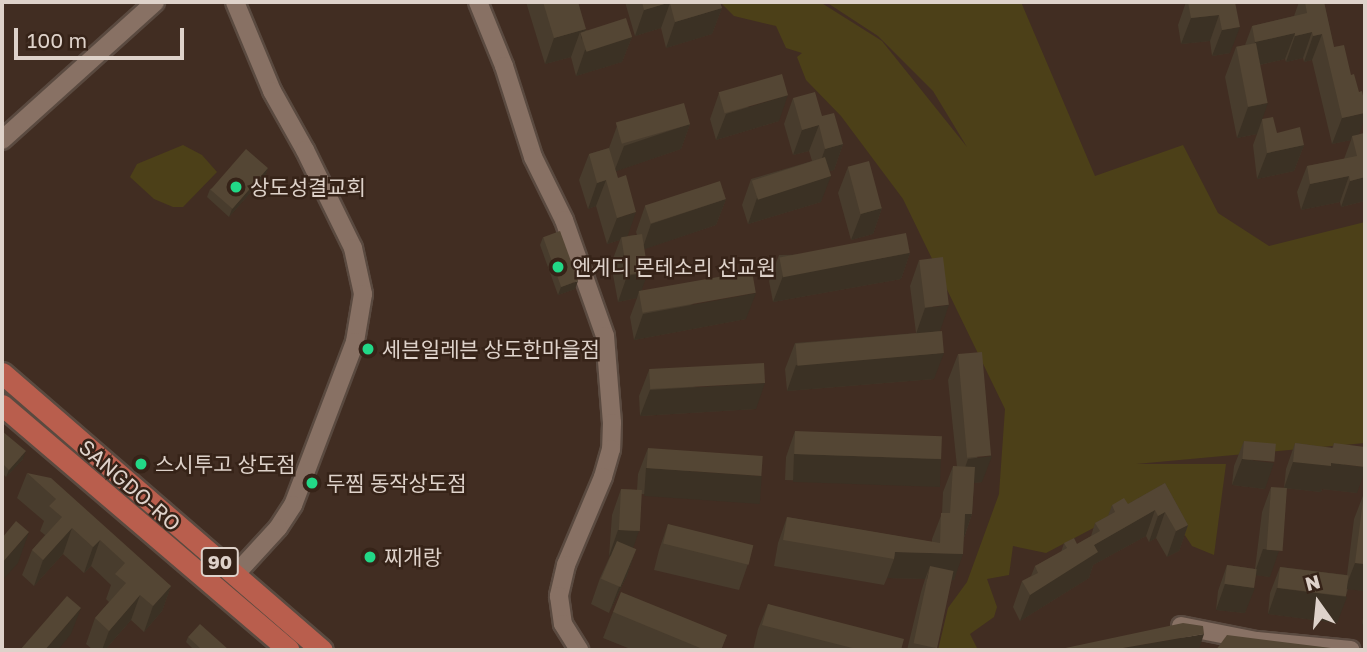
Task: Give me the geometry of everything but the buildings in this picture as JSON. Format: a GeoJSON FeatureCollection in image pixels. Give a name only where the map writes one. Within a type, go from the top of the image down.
{"type":"FeatureCollection","features":[{"type":"Feature","properties":{"kind":"main road","name":"SANGDO-RO"},"geometry":{"type":"LineString","coordinates":[[2,373],[322,650]]}},
{"type":"Feature","properties":{"kind":"main road","name":"SANGDO-RO"},"geometry":{"type":"LineString","coordinates":[[2,405],[289,650]]}},
{"type":"Feature","properties":{"kind":"street"},"geometry":{"type":"LineString","coordinates":[[2,137],[155,2]]}},
{"type":"Feature","properties":{"kind":"street"},"geometry":{"type":"LineString","coordinates":[[235,2],[272,92],[305,149],[353,248],[363,294],[355,342],[293,505],[278,528],[235,575]]}},
{"type":"Feature","properties":{"kind":"street"},"geometry":{"type":"LineString","coordinates":[[478,2],[504,66],[533,157],[564,219],[605,336],[611,449],[603,477],[566,565],[559,596],[563,624],[579,650]]}},
{"type":"Feature","properties":{"kind":"street"},"geometry":{"type":"LineString","coordinates":[[1164,628],[1192,626],[1257,640],[1351,650]]}},
{"type":"Feature","properties":{"kind":"shaded area"},"geometry":{"type":"Polygon","coordinates":[[[720,2],[820,2],[882,41],[967,147],[933,91],[878,36],[826,2],[1021,2],[1095,176],[1183,145],[1218,213],[1269,246],[1365,222],[1365,443],[1136,464],[1226,464],[1214,555],[1192,546],[1158,494],[1046,553],[1013,546],[1009,575],[987,579],[997,607],[994,617],[970,634],[977,648],[938,650],[948,608],[967,582],[999,494],[1005,409],[903,199],[841,116],[806,80],[797,57],[802,53],[786,48],[776,26],[734,16],[720,2]]]}},
{"type":"Feature","properties":{"kind":"shaded area"},"geometry":{"type":"Polygon","coordinates":[[[183,145],[202,155],[217,172],[183,207],[173,207],[154,199],[130,177],[137,164],[183,145]]]}},
{"type":"Feature","properties":{"kind":"place","name":"상도성결교회"},"geometry":{"type":"Point","coordinates":[236,187]}},
{"type":"Feature","properties":{"kind":"place","name":"엔게디 몬테소리 선교원"},"geometry":{"type":"Point","coordinates":[558,267]}},
{"type":"Feature","properties":{"kind":"place","name":"세븐일레븐 상도한마을점"},"geometry":{"type":"Point","coordinates":[368,349]}},
{"type":"Feature","properties":{"kind":"place","name":"스시투고 상도점"},"geometry":{"type":"Point","coordinates":[141,464]}},
{"type":"Feature","properties":{"kind":"place","name":"두찜 동작상도점"},"geometry":{"type":"Point","coordinates":[312,483]}},
{"type":"Feature","properties":{"kind":"place","name":"찌개랑"},"geometry":{"type":"Point","coordinates":[370,557]}}]}
